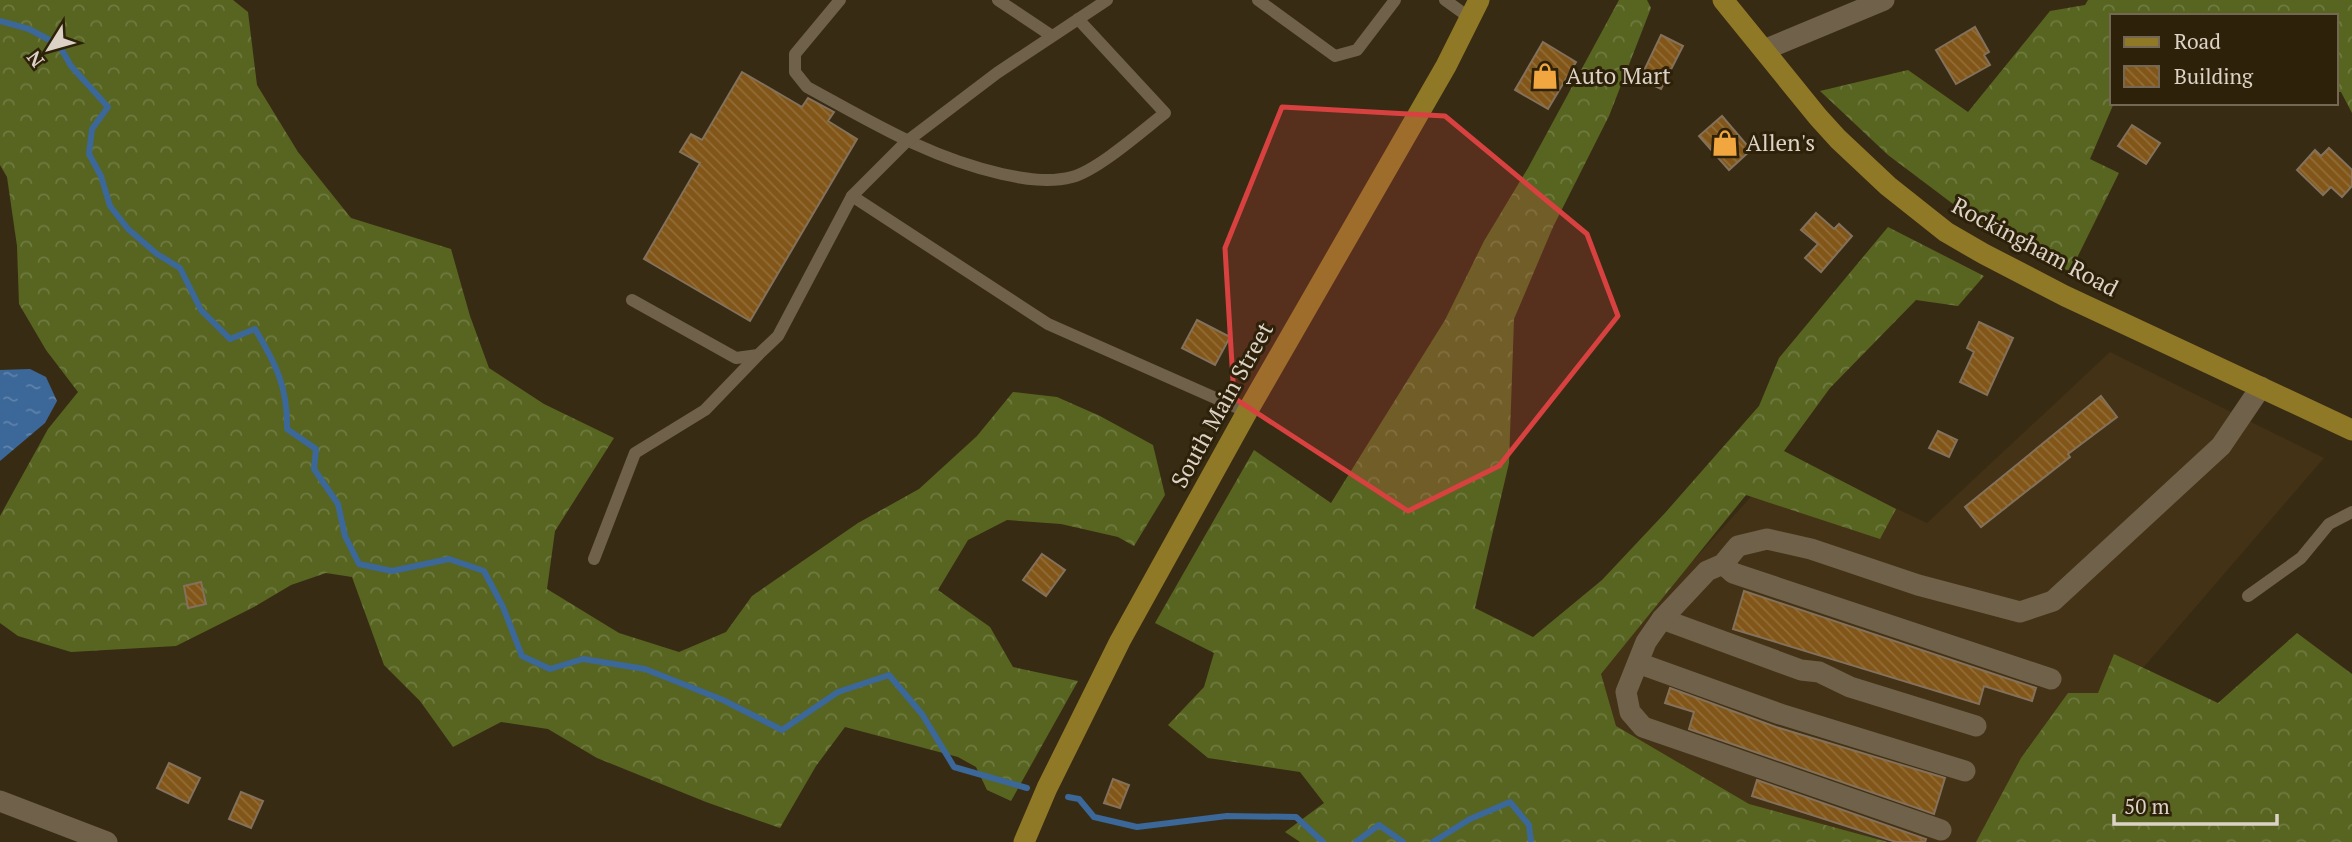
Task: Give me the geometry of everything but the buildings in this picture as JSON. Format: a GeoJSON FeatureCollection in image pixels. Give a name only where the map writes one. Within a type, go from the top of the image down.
{"type":"FeatureCollection","features":[{"type":"Feature","properties":{"kind":"main road","name":"Rockingham Road"},"geometry":{"type":"LineString","coordinates":[[1728,3],[1818,117],[1863,164],[1946,232],[2032,280],[2352,430]]}},
{"type":"Feature","properties":{"kind":"main road","name":"South Main Street"},"geometry":{"type":"LineString","coordinates":[[1024,842],[1047,788],[1119,641],[1446,66],[1474,9]]}},
{"type":"Feature","properties":{"kind":"street"},"geometry":{"type":"LineString","coordinates":[[1764,50],[1884,0]]}},
{"type":"Feature","properties":{"kind":"street"},"geometry":{"type":"LineString","coordinates":[[1941,830],[1643,727],[1630,712],[1626,692],[1646,642],[1662,619],[1707,571],[1723,565],[1738,546],[1767,539],[1811,549],[1918,585],[2020,612],[2053,601],[2221,446],[2261,387]]}},
{"type":"Feature","properties":{"kind":"street"},"geometry":{"type":"LineString","coordinates":[[1723,565],[1733,573],[2051,679]]}},
{"type":"Feature","properties":{"kind":"street"},"geometry":{"type":"LineString","coordinates":[[1662,619],[1801,670],[1819,672],[1850,687],[1976,726]]}},
{"type":"Feature","properties":{"kind":"street"},"geometry":{"type":"LineString","coordinates":[[1638,663],[1780,714],[1965,771]]}},
{"type":"Feature","properties":{"kind":"street"},"geometry":{"type":"LineString","coordinates":[[0,801],[66,835],[107,842]]}},
{"type":"Feature","properties":{"kind":"lane"},"geometry":{"type":"LineString","coordinates":[[840,0],[796,54],[795,72],[807,87],[906,142],[965,166],[1031,180],[1073,177],[1106,159],[1165,113],[1078,19]]}},
{"type":"Feature","properties":{"kind":"lane"},"geometry":{"type":"LineString","coordinates":[[998,0],[1052,36]]}},
{"type":"Feature","properties":{"kind":"lane"},"geometry":{"type":"LineString","coordinates":[[594,559],[635,453],[705,410],[778,335],[852,196],[906,142],[997,73],[1107,0]]}},
{"type":"Feature","properties":{"kind":"lane"},"geometry":{"type":"LineString","coordinates":[[1258,0],[1335,56],[1357,50],[1395,0]]}},
{"type":"Feature","properties":{"kind":"lane"},"geometry":{"type":"LineString","coordinates":[[1445,0],[1474,9]]}},
{"type":"Feature","properties":{"kind":"lane"},"geometry":{"type":"LineString","coordinates":[[852,196],[1048,324],[1247,412]]}},
{"type":"Feature","properties":{"kind":"lane"},"geometry":{"type":"LineString","coordinates":[[632,300],[736,358],[758,355]]}},
{"type":"Feature","properties":{"kind":"lane"},"geometry":{"type":"LineString","coordinates":[[2248,596],[2301,558],[2329,524],[2352,512]]}},
{"type":"Feature","properties":{"kind":"highlighted area"},"geometry":{"type":"Polygon","coordinates":[[[1282,107],[1445,116],[1587,234],[1618,316],[1499,466],[1408,511],[1234,398],[1225,248],[1282,107]]]}},
{"type":"Feature","properties":{"kind":"shaded area"},"geometry":{"type":"Polygon","coordinates":[[[2110,352],[2324,458],[1993,842],[1619,842],[1514,758],[1787,457],[1927,523],[2110,352]]]}},
{"type":"Feature","properties":{"kind":"green space"},"geometry":{"type":"Polygon","coordinates":[[[0,0],[233,0],[248,12],[257,85],[298,152],[351,218],[451,249],[470,316],[489,368],[544,404],[614,438],[555,531],[547,589],[619,633],[679,652],[726,632],[752,596],[858,523],[919,489],[977,436],[1013,392],[1057,397],[1100,416],[1153,445],[1165,495],[1134,546],[1118,537],[1061,524],[1007,520],[968,540],[938,590],[990,627],[1013,667],[1078,681],[1011,801],[987,790],[976,767],[958,757],[845,727],[816,766],[780,828],[706,802],[597,758],[548,729],[501,722],[453,747],[420,701],[384,665],[352,577],[326,573],[291,585],[176,646],[71,652],[18,636],[0,623],[0,516],[48,429],[78,392],[46,350],[19,304],[17,246],[7,177],[0,165],[0,0]]]}},
{"type":"Feature","properties":{"kind":"green space"},"geometry":{"type":"Polygon","coordinates":[[[1619,0],[1647,0],[1651,8],[1609,116],[1553,227],[1514,319],[1509,463],[1475,608],[1533,637],[1602,580],[1759,406],[1779,358],[1888,227],[1984,276],[1958,306],[1916,300],[1830,388],[1784,451],[1896,509],[1880,539],[1746,495],[1601,674],[1616,726],[1749,804],[1888,842],[1300,842],[1285,832],[1324,803],[1300,772],[1208,758],[1168,725],[1204,687],[1214,653],[1155,623],[1254,450],[1331,503],[1445,320],[1484,241],[1528,168],[1619,0]]]}},
{"type":"Feature","properties":{"kind":"green space"},"geometry":{"type":"Polygon","coordinates":[[[2088,0],[2352,0],[2352,113],[2341,92],[2338,92],[2338,14],[2110,14],[2110,105],[2113,105],[2090,159],[2119,173],[2070,272],[1977,222],[1888,155],[1820,91],[1908,70],[1968,112],[2050,11],[2085,5],[2088,0]]]}},
{"type":"Feature","properties":{"kind":"green space"},"geometry":{"type":"Polygon","coordinates":[[[2297,633],[2352,674],[2352,842],[1976,842],[2021,758],[2068,693],[2098,693],[2114,654],[2218,703],[2297,633]]]}},
{"type":"Feature","properties":{"kind":"water"},"geometry":{"type":"Polygon","coordinates":[[[30,369],[46,377],[57,401],[45,423],[0,461],[0,370],[30,369]]]}},
{"type":"Feature","properties":{"kind":"waterway"},"geometry":{"type":"LineString","coordinates":[[0,21],[29,29],[59,45],[71,66],[108,107],[92,129],[89,154],[101,176],[110,206],[128,229],[157,254],[180,268],[201,310],[230,339],[255,329],[269,354],[283,389],[287,429],[316,449],[314,469],[338,504],[345,536],[359,564],[392,571],[449,559],[484,571],[503,607],[522,656],[550,669],[583,659],[645,669],[723,700],[782,730],[838,692],[889,675],[922,714],[954,767],[1027,788]]}},
{"type":"Feature","properties":{"kind":"waterway"},"geometry":{"type":"LineString","coordinates":[[1068,797],[1079,799],[1094,817],[1137,827],[1227,816],[1296,817],[1323,842]]}},
{"type":"Feature","properties":{"kind":"waterway"},"geometry":{"type":"LineString","coordinates":[[1433,842],[1470,819],[1510,802],[1529,825],[1531,842]]}},
{"type":"Feature","properties":{"kind":"waterway"},"geometry":{"type":"LineString","coordinates":[[1356,842],[1379,825],[1403,842]]}},
{"type":"Feature","properties":{"kind":"place","name":"Auto Mart"},"geometry":{"type":"Point","coordinates":[1545,76]}},
{"type":"Feature","properties":{"kind":"place","name":"Allen's"},"geometry":{"type":"Point","coordinates":[1725,143]}}]}
